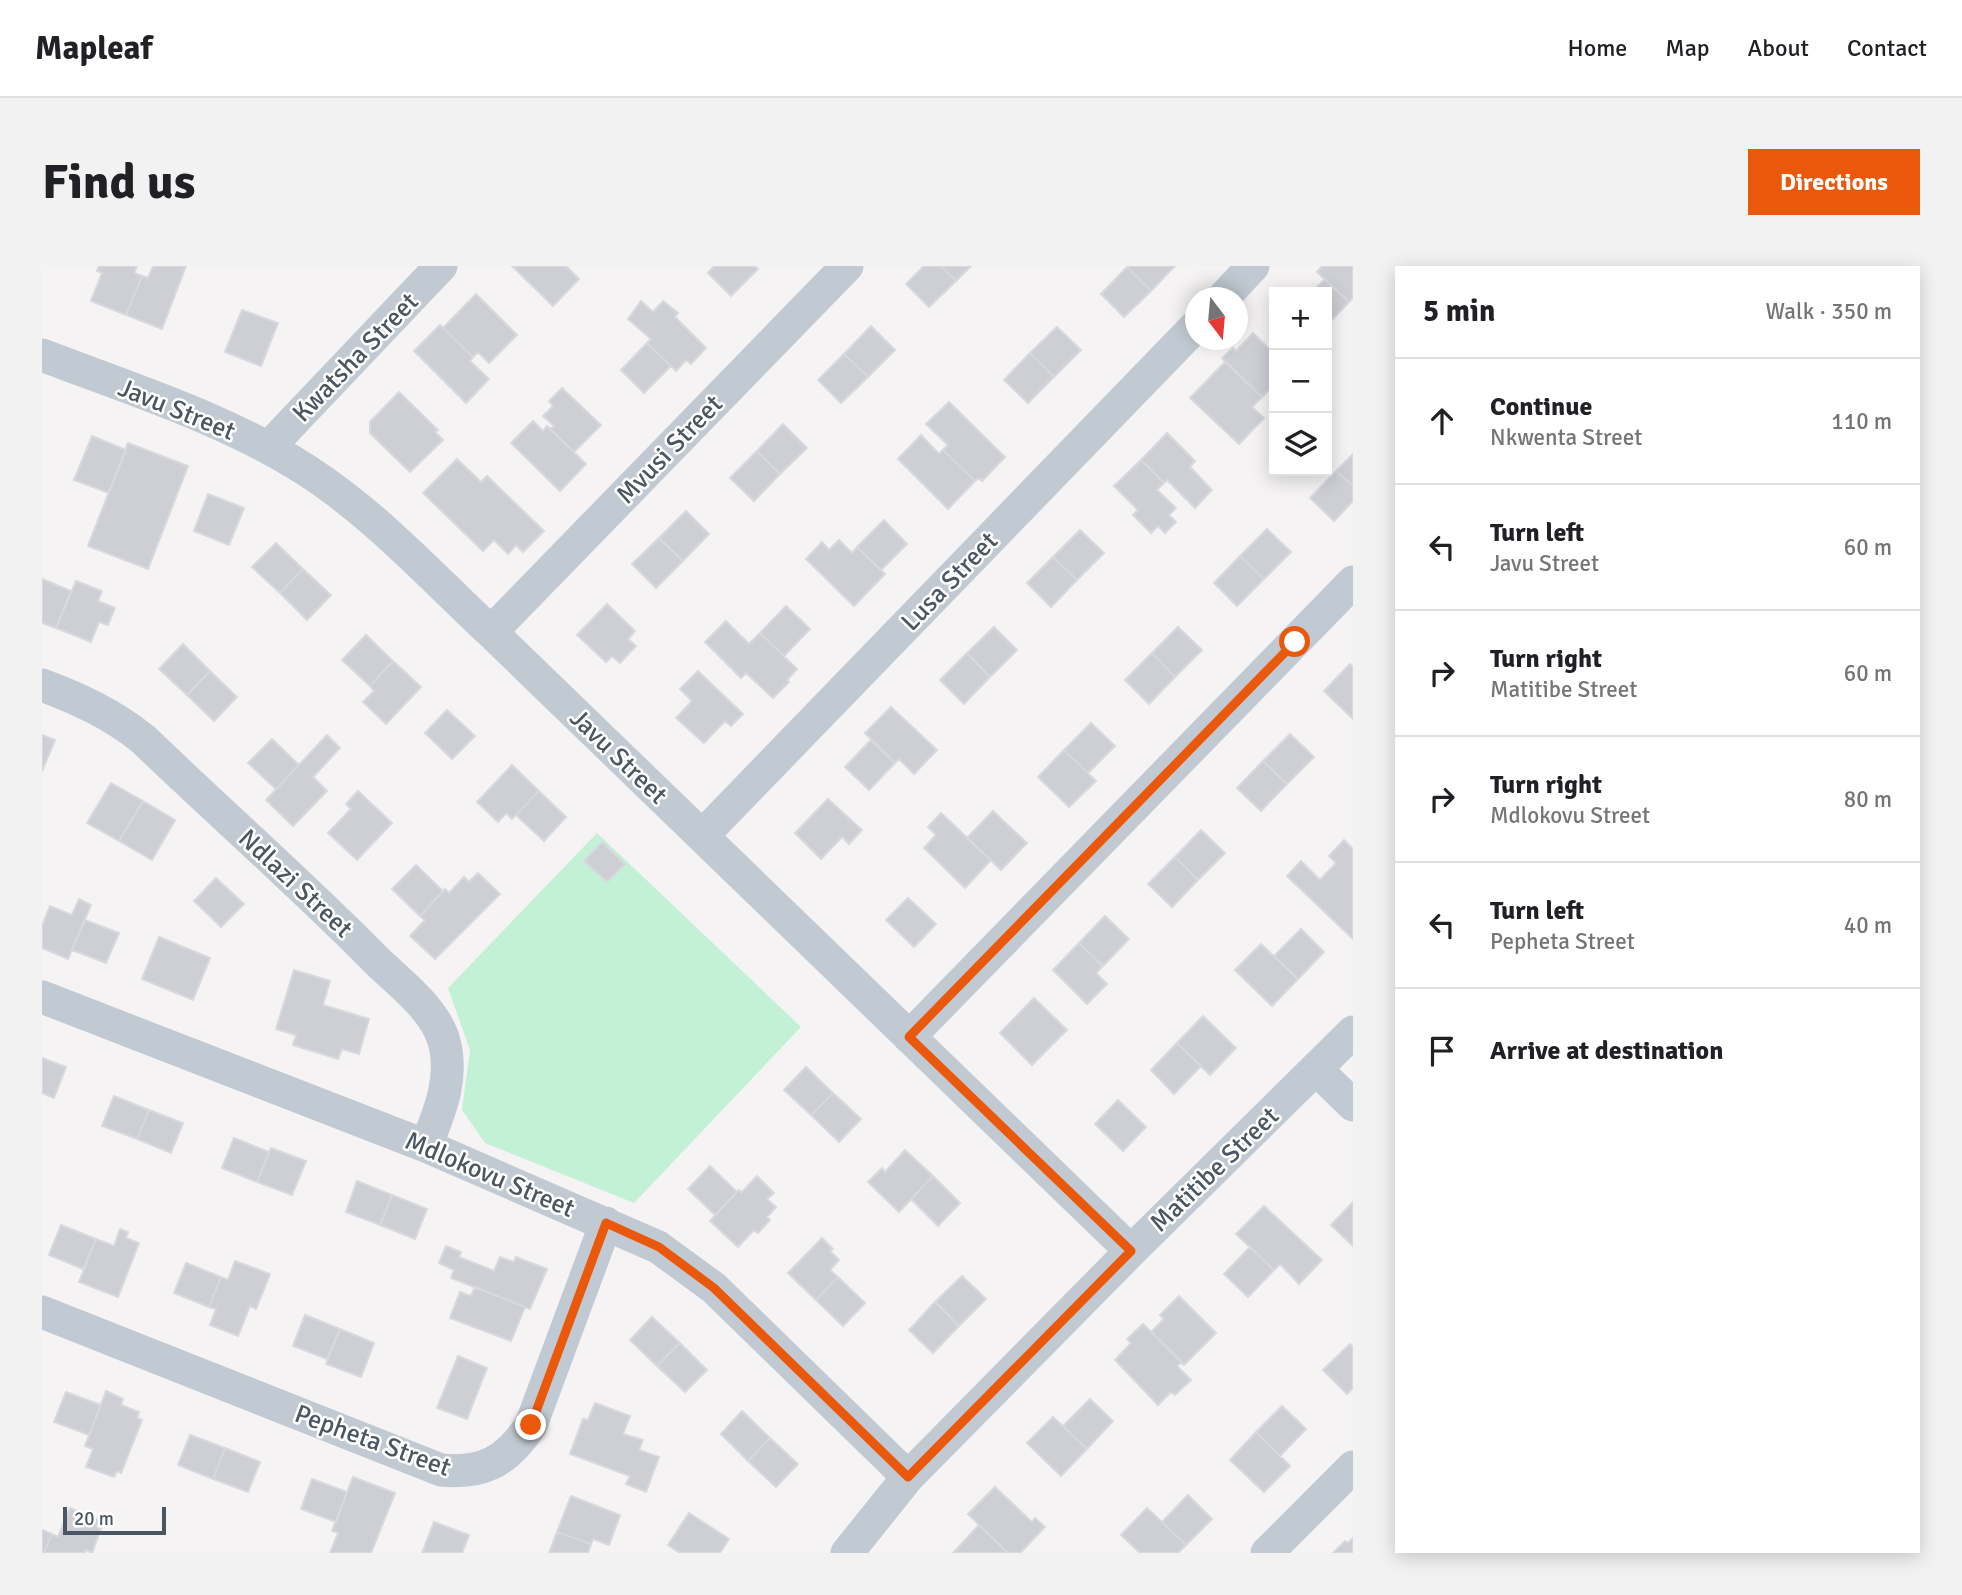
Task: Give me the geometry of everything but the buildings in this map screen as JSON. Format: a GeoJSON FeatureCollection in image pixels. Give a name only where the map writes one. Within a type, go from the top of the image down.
{"type":"FeatureCollection","features":[{"type":"Feature","properties":{"kind":"street","name":"Kwatsha Street"},"geometry":{"type":"LineString","coordinates":[[269,447],[441,266]]}},
{"type":"Feature","properties":{"kind":"street","name":"Mvusi Street"},"geometry":{"type":"LineString","coordinates":[[491,632],[847,266]]}},
{"type":"Feature","properties":{"kind":"street"},"geometry":{"type":"LineString","coordinates":[[1233,287],[1253,266]]}},
{"type":"Feature","properties":{"kind":"street","name":"Lusa Street"},"geometry":{"type":"LineString","coordinates":[[702,836],[1185,336]]}},
{"type":"Feature","properties":{"kind":"street","name":"Javu Street"},"geometry":{"type":"LineString","coordinates":[[42,355],[201,417],[269,447],[309,471],[385,532],[1131,1251]]}},
{"type":"Feature","properties":{"kind":"street"},"geometry":{"type":"LineString","coordinates":[[909,1037],[1353,582]]}},
{"type":"Feature","properties":{"kind":"street","name":"Ndlazi Street"},"geometry":{"type":"LineString","coordinates":[[42,685],[86,702],[143,738],[356,939],[426,1011],[442,1035],[448,1062],[440,1111],[426,1146]]}},
{"type":"Feature","properties":{"kind":"street","name":"Mdlokovu Street"},"geometry":{"type":"LineString","coordinates":[[42,998],[426,1146],[659,1247],[714,1288],[908,1477]]}},
{"type":"Feature","properties":{"kind":"street","name":"Matitibe Street"},"geometry":{"type":"LineString","coordinates":[[847,1553],[908,1477],[1131,1251],[1353,1032]]}},
{"type":"Feature","properties":{"kind":"street"},"geometry":{"type":"LineString","coordinates":[[1316,1069],[1353,1105]]}},
{"type":"Feature","properties":{"kind":"street","name":"Pepheta Street"},"geometry":{"type":"LineString","coordinates":[[42,1312],[441,1470],[462,1472],[492,1464],[506,1456],[531,1425],[606,1223]]}},
{"type":"Feature","properties":{"kind":"street"},"geometry":{"type":"LineString","coordinates":[[1267,1553],[1353,1467]]}},
{"type":"Feature","properties":{"kind":"green space"},"geometry":{"type":"Polygon","coordinates":[[[597,833],[801,1027],[634,1203],[485,1143],[462,1110],[470,1050],[448,988],[597,833]]]}},
{"type":"Feature","properties":{"kind":"route"},"geometry":{"type":"LineString","coordinates":[[531,1425],[606,1223],[659,1247],[714,1288],[908,1477],[1131,1251],[909,1037],[1295,642]]}}]}
